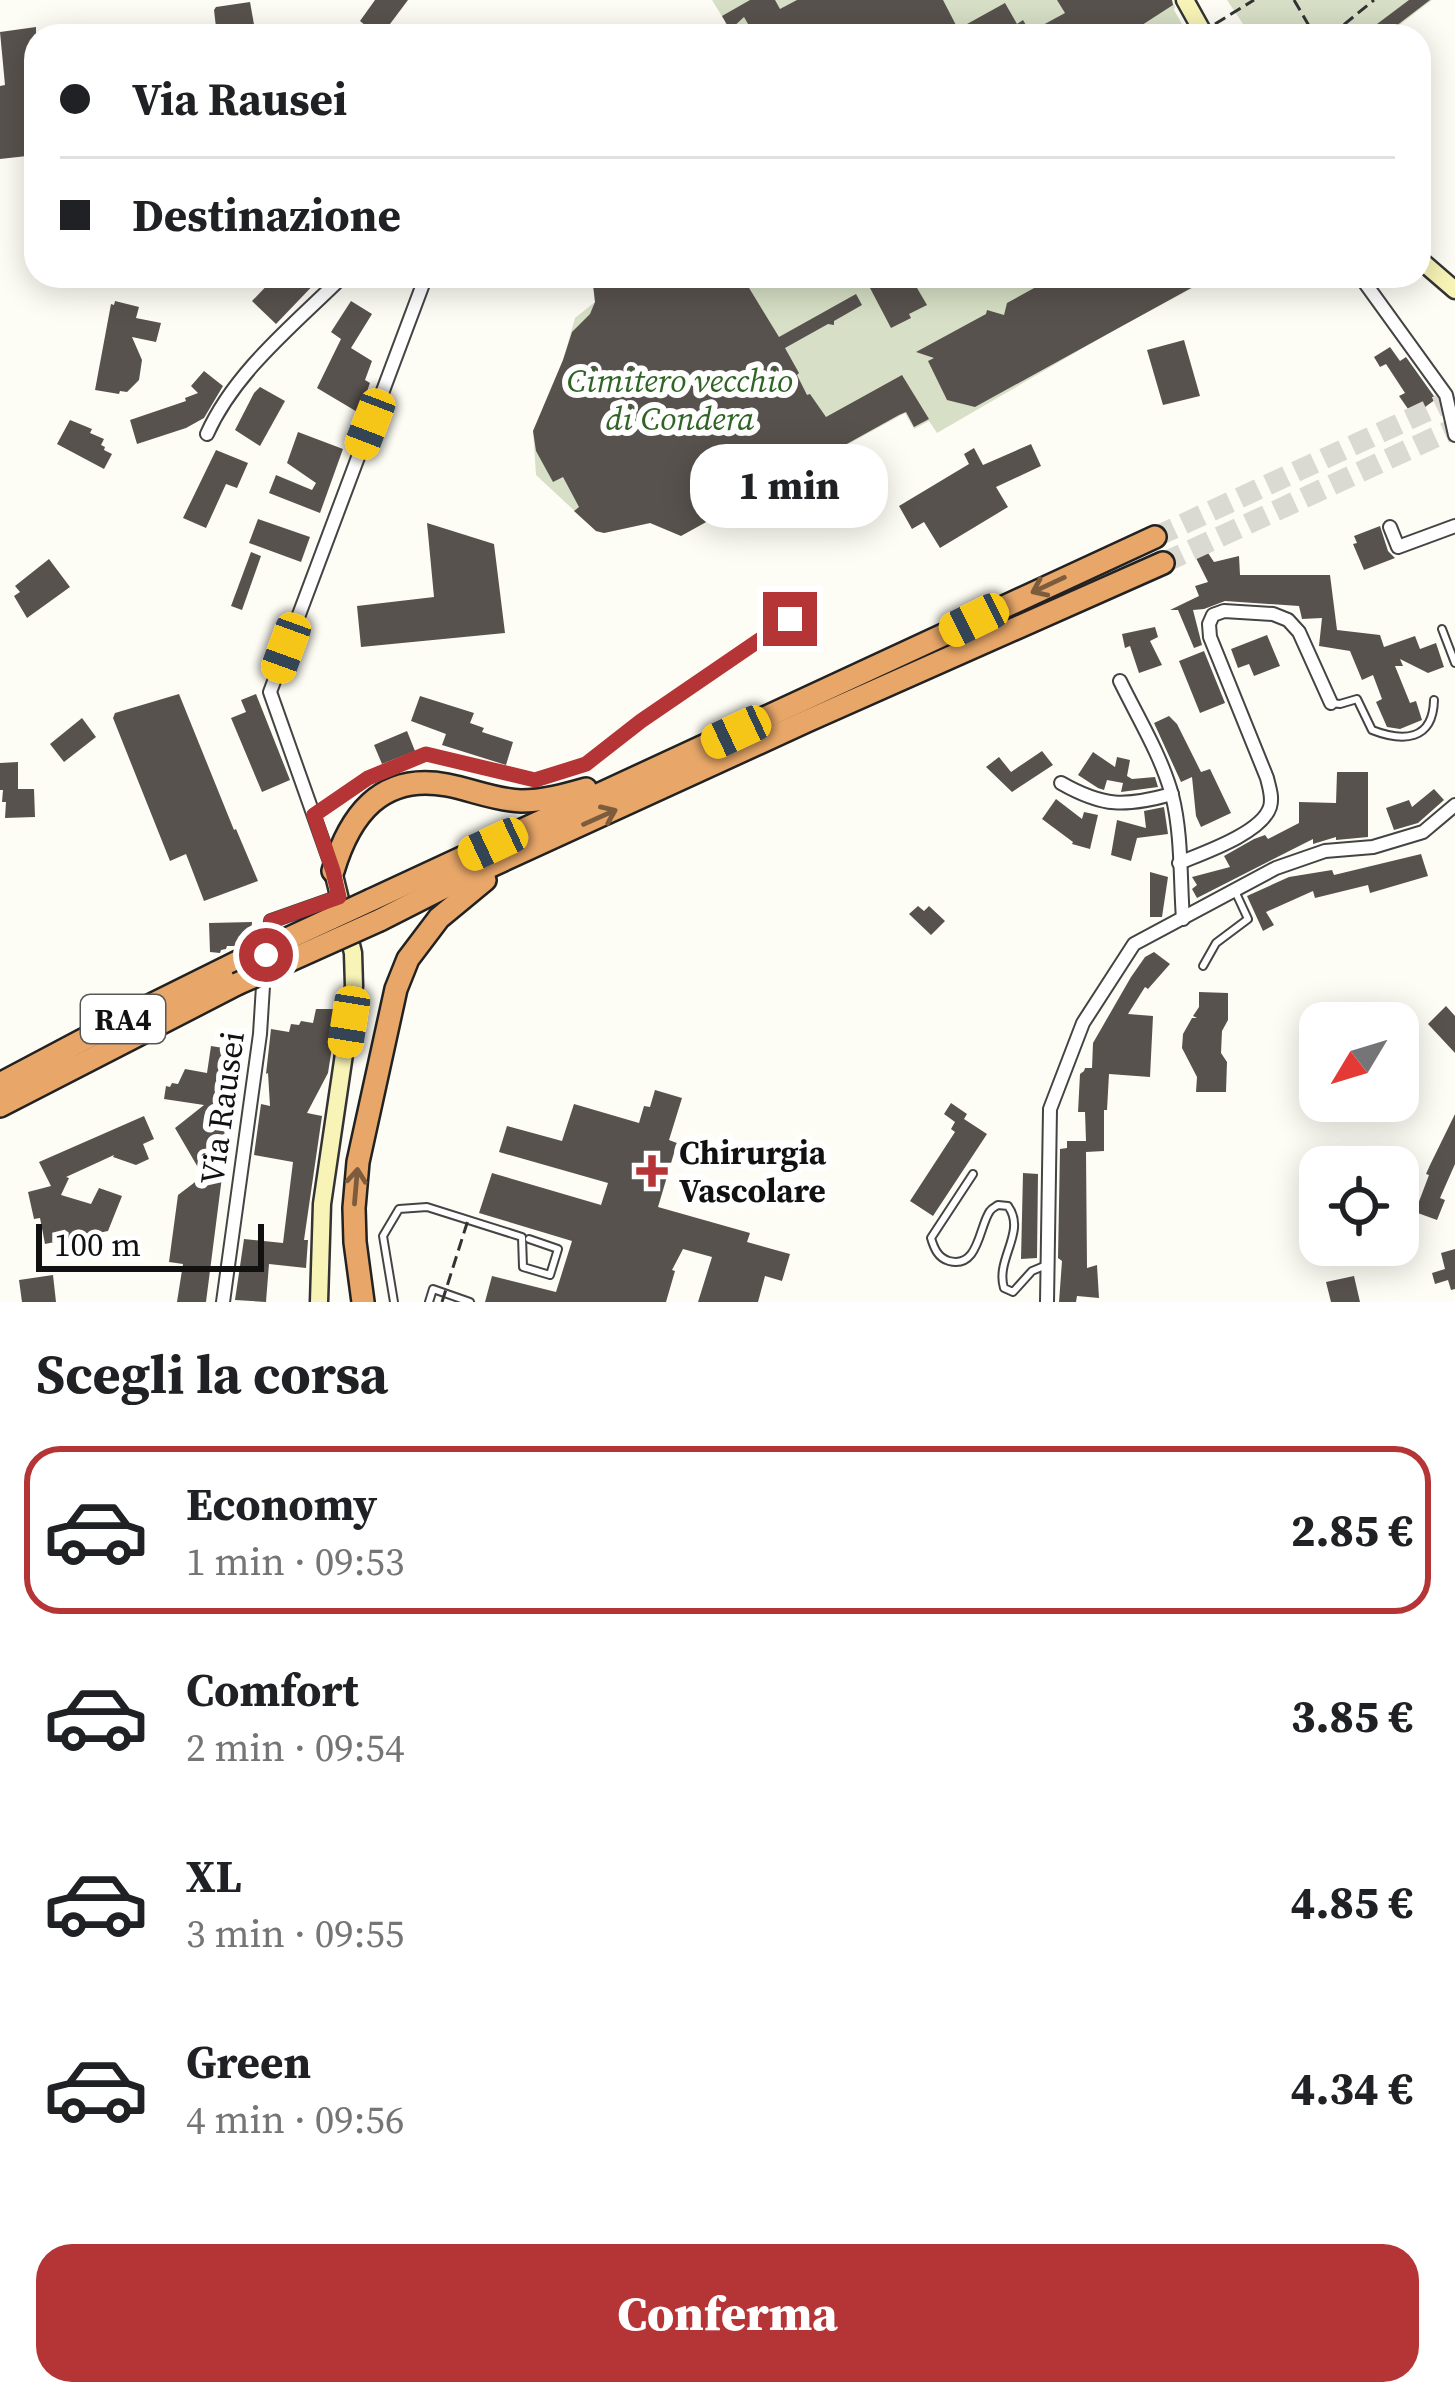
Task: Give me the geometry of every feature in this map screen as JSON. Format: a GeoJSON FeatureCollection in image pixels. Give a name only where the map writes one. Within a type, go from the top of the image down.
{"type":"FeatureCollection","features":[{"type":"Feature","properties":{"kind":"highway","name":"RA4"},"geometry":{"type":"LineString","coordinates":[[0,1106],[656,769],[1154,537]]}},
{"type":"Feature","properties":{"kind":"highway","name":"RA4"},"geometry":{"type":"LineString","coordinates":[[0,1084],[248,957],[545,842],[1163,563]]}},
{"type":"Feature","properties":{"kind":"highway"},"geometry":{"type":"LineString","coordinates":[[333,871],[342,840],[357,816],[394,788],[426,783],[523,801],[556,798],[656,769]]}},
{"type":"Feature","properties":{"kind":"highway"},"geometry":{"type":"LineString","coordinates":[[363,1302],[355,1241],[358,1162],[396,989],[417,946],[439,918],[471,889],[545,842]]}},
{"type":"Feature","properties":{"kind":"street"},"geometry":{"type":"LineString","coordinates":[[1431,269],[1455,290]]}},
{"type":"Feature","properties":{"kind":"street"},"geometry":{"type":"LineString","coordinates":[[207,434],[244,374],[331,288]]}},
{"type":"Feature","properties":{"kind":"street"},"geometry":{"type":"LineString","coordinates":[[1369,288],[1445,395],[1455,435]]}},
{"type":"Feature","properties":{"kind":"street"},"geometry":{"type":"LineString","coordinates":[[319,1302],[322,1204],[354,986],[353,953],[333,871],[270,692],[420,290]]}},
{"type":"Feature","properties":{"kind":"street"},"geometry":{"type":"LineString","coordinates":[[1390,527],[1398,547],[1455,526]]}},
{"type":"Feature","properties":{"kind":"street"},"geometry":{"type":"LineString","coordinates":[[1179,863],[1258,823],[1269,812],[1271,798],[1268,778],[1210,637],[1213,615],[1224,611],[1273,614],[1288,620],[1299,632],[1331,703]]}},
{"type":"Feature","properties":{"kind":"street"},"geometry":{"type":"LineString","coordinates":[[1120,681],[1172,794],[1183,919]]}},
{"type":"Feature","properties":{"kind":"street"},"geometry":{"type":"LineString","coordinates":[[1061,783],[1091,801],[1147,801],[1172,794]]}},
{"type":"Feature","properties":{"kind":"street"},"geometry":{"type":"LineString","coordinates":[[1047,1302],[1050,1109],[1083,1023],[1134,944],[1297,859],[1324,851],[1373,847],[1423,832],[1455,805]]}},
{"type":"Feature","properties":{"kind":"street","name":"Via Rausei"},"geometry":{"type":"LineString","coordinates":[[223,1302],[271,921],[339,897]]}},
{"type":"Feature","properties":{"kind":"lane"},"geometry":{"type":"LineString","coordinates":[[314,815],[368,778],[426,754],[535,780],[586,764],[790,619]]}},
{"type":"Feature","properties":{"kind":"lane"},"geometry":{"type":"LineString","coordinates":[[1442,629],[1455,663]]}},
{"type":"Feature","properties":{"kind":"lane"},"geometry":{"type":"LineString","coordinates":[[1331,703],[1358,699],[1372,730],[1392,738],[1428,727],[1434,700]]}},
{"type":"Feature","properties":{"kind":"lane"},"geometry":{"type":"LineString","coordinates":[[1203,966],[1216,943],[1248,919],[1235,891]]}},
{"type":"Feature","properties":{"kind":"lane"},"geometry":{"type":"LineString","coordinates":[[973,1174],[931,1238],[935,1251],[944,1260],[957,1262],[970,1254],[998,1204],[1008,1206],[1015,1215],[1000,1276],[1004,1288],[1013,1292],[1032,1271],[1048,1267]]}},
{"type":"Feature","properties":{"kind":"lane"},"geometry":{"type":"LineString","coordinates":[[394,1302],[383,1236],[399,1209],[427,1207],[522,1237],[523,1267],[550,1275],[558,1249],[529,1240]]}},
{"type":"Feature","properties":{"kind":"lane"},"geometry":{"type":"LineString","coordinates":[[429,1302],[433,1289],[470,1302]]}},
{"type":"Feature","properties":{"kind":"path"},"geometry":{"type":"LineString","coordinates":[[1218,24],[1254,0]]}},
{"type":"Feature","properties":{"kind":"path"},"geometry":{"type":"LineString","coordinates":[[1345,24],[1374,0]]}},
{"type":"Feature","properties":{"kind":"path"},"geometry":{"type":"LineString","coordinates":[[442,1302],[467,1220]]}},
{"type":"Feature","properties":{"kind":"green space"},"geometry":{"type":"Polygon","coordinates":[[[712,0],[1172,0],[1182,24],[725,24],[712,0]]]}},
{"type":"Feature","properties":{"kind":"green space"},"geometry":{"type":"Polygon","coordinates":[[[1227,0],[1432,0],[1401,24],[1243,24],[1227,0]]]}},
{"type":"Feature","properties":{"kind":"green space","name":"Cimitero vecchio di Condera"},"geometry":{"type":"Polygon","coordinates":[[[593,288],[1193,288],[937,433],[929,421],[914,429],[905,413],[684,534],[651,523],[596,531],[536,475],[533,431],[575,318],[595,302],[593,288]]]}},
{"type":"Feature","properties":{"kind":"building"},"geometry":{"type":"Polygon","coordinates":[[[375,0],[408,0],[390,24],[360,21],[375,0]]]}},
{"type":"Feature","properties":{"kind":"building"},"geometry":{"type":"Polygon","coordinates":[[[750,0],[775,0],[780,9],[797,0],[943,0],[955,24],[748,24],[744,17],[736,24],[727,24],[722,16],[750,0]]]}},
{"type":"Feature","properties":{"kind":"building"},"geometry":{"type":"Polygon","coordinates":[[[1057,0],[1172,0],[1173,5],[1144,24],[1045,24],[1065,13],[1057,0]]]}},
{"type":"Feature","properties":{"kind":"building"},"geometry":{"type":"Polygon","coordinates":[[[1409,0],[1430,0],[1399,24],[1377,24],[1409,0]]]}},
{"type":"Feature","properties":{"kind":"building"},"geometry":{"type":"Polygon","coordinates":[[[250,2],[254,24],[216,24],[216,7],[250,2]]]}},
{"type":"Feature","properties":{"kind":"building"},"geometry":{"type":"Polygon","coordinates":[[[1005,3],[1017,24],[967,24],[1005,3]]]}},
{"type":"Feature","properties":{"kind":"building"},"geometry":{"type":"Polygon","coordinates":[[[24,29],[24,156],[0,159],[0,86],[5,85],[0,32],[24,29]]]}},
{"type":"Feature","properties":{"kind":"building"},"geometry":{"type":"Polygon","coordinates":[[[264,288],[310,288],[276,324],[252,301],[264,288]]]}},
{"type":"Feature","properties":{"kind":"building"},"geometry":{"type":"Polygon","coordinates":[[[593,288],[749,288],[779,337],[856,294],[862,305],[834,325],[785,348],[807,395],[826,417],[902,375],[929,419],[914,427],[906,412],[899,415],[681,536],[650,523],[596,531],[574,511],[579,507],[563,477],[553,482],[536,451],[533,431],[572,332],[595,302],[593,288]]]}},
{"type":"Feature","properties":{"kind":"building"},"geometry":{"type":"Polygon","coordinates":[[[870,288],[917,288],[927,305],[891,328],[870,288]]]}},
{"type":"Feature","properties":{"kind":"building"},"geometry":{"type":"Polygon","coordinates":[[[1034,288],[1191,288],[975,407],[947,400],[928,361],[934,358],[916,352],[987,310],[1004,315],[1007,303],[1034,288]]]}},
{"type":"Feature","properties":{"kind":"building"},"geometry":{"type":"Polygon","coordinates":[[[115,301],[139,307],[136,318],[161,323],[156,342],[132,337],[142,360],[139,380],[119,394],[95,390],[115,301]]]}},
{"type":"Feature","properties":{"kind":"building"},"geometry":{"type":"Polygon","coordinates":[[[351,301],[372,314],[351,348],[372,361],[359,413],[317,388],[341,339],[331,332],[351,301]]]}},
{"type":"Feature","properties":{"kind":"building"},"geometry":{"type":"Polygon","coordinates":[[[1184,340],[1200,396],[1163,405],[1147,350],[1184,340]]]}},
{"type":"Feature","properties":{"kind":"building"},"geometry":{"type":"Polygon","coordinates":[[[1390,347],[1400,361],[1406,357],[1436,399],[1413,416],[1386,364],[1380,367],[1374,357],[1390,347]]]}},
{"type":"Feature","properties":{"kind":"building"},"geometry":{"type":"Polygon","coordinates":[[[204,371],[223,386],[204,418],[137,444],[130,420],[186,401],[198,393],[191,386],[204,371]]]}},
{"type":"Feature","properties":{"kind":"building"},"geometry":{"type":"Polygon","coordinates":[[[260,387],[285,401],[260,446],[235,430],[260,387]]]}},
{"type":"Feature","properties":{"kind":"building"},"geometry":{"type":"Polygon","coordinates":[[[70,420],[104,439],[101,445],[112,454],[104,469],[57,444],[70,420]]]}},
{"type":"Feature","properties":{"kind":"building"},"geometry":{"type":"Polygon","coordinates":[[[298,432],[343,449],[320,513],[269,493],[276,475],[312,490],[316,483],[287,463],[298,432]]]}},
{"type":"Feature","properties":{"kind":"building"},"geometry":{"type":"Polygon","coordinates":[[[1031,444],[1041,466],[996,487],[1008,507],[940,548],[924,522],[912,529],[899,506],[969,464],[964,454],[974,448],[983,465],[1031,444]]]}},
{"type":"Feature","properties":{"kind":"building"},"geometry":{"type":"Polygon","coordinates":[[[216,450],[248,463],[237,488],[226,484],[206,528],[183,518],[216,450]]]}},
{"type":"Feature","properties":{"kind":"building"},"geometry":{"type":"Polygon","coordinates":[[[258,519],[310,537],[301,562],[249,543],[258,519]]]}},
{"type":"Feature","properties":{"kind":"building"},"geometry":{"type":"Polygon","coordinates":[[[427,523],[494,544],[505,633],[361,647],[357,606],[434,597],[427,523]]]}},
{"type":"Feature","properties":{"kind":"building"},"geometry":{"type":"Polygon","coordinates":[[[1380,526],[1395,558],[1364,570],[1354,536],[1380,526]]]}},
{"type":"Feature","properties":{"kind":"building"},"geometry":{"type":"Polygon","coordinates":[[[251,552],[261,556],[242,610],[231,606],[251,552]]]}},
{"type":"Feature","properties":{"kind":"building"},"geometry":{"type":"Polygon","coordinates":[[[1208,553],[1214,562],[1239,556],[1240,575],[1330,575],[1337,630],[1380,635],[1384,647],[1415,636],[1420,649],[1436,643],[1444,667],[1428,673],[1400,659],[1403,666],[1395,666],[1422,720],[1400,729],[1387,727],[1376,702],[1382,699],[1373,675],[1362,680],[1350,651],[1319,646],[1322,618],[1302,619],[1299,606],[1225,601],[1193,610],[1202,645],[1194,648],[1178,610],[1170,610],[1199,596],[1195,586],[1208,582],[1196,558],[1208,553]]]}},
{"type":"Feature","properties":{"kind":"building"},"geometry":{"type":"Polygon","coordinates":[[[49,559],[70,587],[27,618],[14,596],[20,592],[15,586],[49,559]]]}},
{"type":"Feature","properties":{"kind":"building"},"geometry":{"type":"Polygon","coordinates":[[[1155,627],[1158,637],[1150,641],[1162,665],[1139,673],[1122,634],[1155,627]]]}},
{"type":"Feature","properties":{"kind":"building"},"geometry":{"type":"Polygon","coordinates":[[[1267,635],[1280,666],[1254,676],[1249,664],[1238,668],[1231,649],[1267,635]]]}},
{"type":"Feature","properties":{"kind":"building"},"geometry":{"type":"Polygon","coordinates":[[[1204,651],[1225,703],[1200,713],[1179,661],[1204,651]]]}},
{"type":"Feature","properties":{"kind":"building"},"geometry":{"type":"Polygon","coordinates":[[[179,694],[258,881],[204,901],[186,854],[170,861],[113,718],[115,713],[179,694]]]}},
{"type":"Feature","properties":{"kind":"building"},"geometry":{"type":"Polygon","coordinates":[[[256,694],[290,780],[262,792],[231,718],[246,712],[241,700],[256,694]]]}},
{"type":"Feature","properties":{"kind":"building"},"geometry":{"type":"Polygon","coordinates":[[[420,696],[474,713],[470,723],[484,728],[482,732],[513,742],[506,765],[442,745],[446,734],[411,721],[420,696]]]}},
{"type":"Feature","properties":{"kind":"building"},"geometry":{"type":"Polygon","coordinates":[[[1169,716],[1201,772],[1210,769],[1231,813],[1201,827],[1192,777],[1181,782],[1154,723],[1169,716]]]}},
{"type":"Feature","properties":{"kind":"building"},"geometry":{"type":"Polygon","coordinates":[[[82,718],[96,737],[64,762],[50,744],[82,718]]]}},
{"type":"Feature","properties":{"kind":"building"},"geometry":{"type":"Polygon","coordinates":[[[407,731],[415,751],[382,764],[374,745],[407,731]]]}},
{"type":"Feature","properties":{"kind":"building"},"geometry":{"type":"Polygon","coordinates":[[[1042,751],[1053,765],[1012,792],[986,767],[999,757],[1011,772],[1042,751]]]}},
{"type":"Feature","properties":{"kind":"building"},"geometry":{"type":"Polygon","coordinates":[[[1093,752],[1115,767],[1117,757],[1130,760],[1127,776],[1155,777],[1158,787],[1121,792],[1123,783],[1107,780],[1104,790],[1098,788],[1078,775],[1093,752]]]}},
{"type":"Feature","properties":{"kind":"building"},"geometry":{"type":"Polygon","coordinates":[[[18,762],[18,789],[34,789],[35,817],[5,818],[0,763],[18,762]]]}},
{"type":"Feature","properties":{"kind":"building"},"geometry":{"type":"Polygon","coordinates":[[[1337,772],[1368,772],[1368,837],[1336,837],[1313,844],[1313,839],[1197,898],[1192,877],[1230,867],[1224,856],[1299,823],[1299,802],[1336,803],[1337,772]]]}},
{"type":"Feature","properties":{"kind":"building"},"geometry":{"type":"Polygon","coordinates":[[[1434,789],[1444,800],[1418,823],[1394,830],[1386,808],[1409,800],[1412,807],[1434,789]]]}},
{"type":"Feature","properties":{"kind":"building"},"geometry":{"type":"Polygon","coordinates":[[[1056,799],[1082,819],[1084,812],[1098,815],[1090,849],[1072,844],[1042,819],[1056,799]]]}},
{"type":"Feature","properties":{"kind":"building"},"geometry":{"type":"Polygon","coordinates":[[[1164,807],[1168,834],[1137,838],[1131,861],[1111,855],[1117,820],[1146,828],[1144,811],[1164,807]]]}},
{"type":"Feature","properties":{"kind":"building"},"geometry":{"type":"Polygon","coordinates":[[[1421,854],[1428,876],[1370,893],[1368,885],[1315,898],[1313,891],[1266,912],[1274,925],[1263,931],[1247,896],[1289,877],[1332,870],[1334,875],[1421,854]]]}},
{"type":"Feature","properties":{"kind":"building"},"geometry":{"type":"Polygon","coordinates":[[[1150,872],[1168,877],[1162,917],[1150,917],[1150,872]]]}},
{"type":"Feature","properties":{"kind":"building"},"geometry":{"type":"Polygon","coordinates":[[[918,906],[924,911],[929,906],[945,921],[931,935],[909,914],[918,906]]]}},
{"type":"Feature","properties":{"kind":"building"},"geometry":{"type":"Polygon","coordinates":[[[252,922],[251,939],[220,953],[210,952],[209,923],[252,922]]]}},
{"type":"Feature","properties":{"kind":"building"},"geometry":{"type":"Polygon","coordinates":[[[1154,952],[1170,964],[1145,987],[1128,1014],[1153,1016],[1150,1077],[1109,1074],[1104,1151],[1086,1152],[1087,1268],[1097,1265],[1099,1298],[1077,1296],[1076,1302],[1059,1302],[1060,1149],[1067,1148],[1067,1141],[1086,1141],[1085,1112],[1078,1112],[1080,1074],[1092,1068],[1093,1043],[1131,977],[1154,952]]]}},
{"type":"Feature","properties":{"kind":"building"},"geometry":{"type":"Polygon","coordinates":[[[1199,992],[1228,993],[1221,1053],[1227,1062],[1226,1092],[1196,1092],[1197,1077],[1182,1048],[1183,1034],[1192,1018],[1197,1018],[1193,1016],[1199,1007],[1199,992]]]}},
{"type":"Feature","properties":{"kind":"building"},"geometry":{"type":"Polygon","coordinates":[[[1446,1006],[1455,1016],[1455,1053],[1428,1024],[1446,1006]]]}},
{"type":"Feature","properties":{"kind":"building"},"geometry":{"type":"Polygon","coordinates":[[[316,1009],[338,1009],[328,1073],[307,1113],[322,1116],[304,1240],[308,1240],[306,1268],[269,1264],[266,1302],[235,1300],[244,1239],[283,1243],[293,1162],[254,1155],[261,1104],[270,1106],[266,1074],[271,1029],[289,1032],[291,1024],[313,1023],[316,1009]]]}},
{"type":"Feature","properties":{"kind":"building"},"geometry":{"type":"Polygon","coordinates":[[[211,1046],[242,1051],[228,1138],[202,1159],[223,1169],[206,1302],[177,1302],[183,1264],[169,1262],[178,1195],[203,1176],[175,1128],[204,1105],[164,1099],[166,1086],[178,1084],[185,1069],[207,1073],[211,1046]]]}},
{"type":"Feature","properties":{"kind":"building"},"geometry":{"type":"Polygon","coordinates":[[[655,1090],[682,1098],[669,1140],[677,1143],[658,1207],[750,1233],[747,1242],[790,1254],[782,1281],[765,1276],[758,1302],[698,1302],[712,1257],[683,1249],[672,1270],[666,1302],[485,1302],[492,1276],[556,1292],[572,1241],[479,1213],[492,1173],[601,1205],[608,1183],[499,1152],[507,1126],[562,1141],[574,1104],[639,1123],[655,1090]]]}},
{"type":"Feature","properties":{"kind":"building"},"geometry":{"type":"Polygon","coordinates":[[[951,1103],[967,1114],[964,1119],[987,1134],[933,1216],[910,1201],[955,1132],[951,1129],[955,1122],[944,1114],[951,1103]]]}},
{"type":"Feature","properties":{"kind":"building"},"geometry":{"type":"Polygon","coordinates":[[[1455,1114],[1455,1164],[1440,1198],[1445,1200],[1437,1220],[1419,1213],[1426,1174],[1455,1114]]]}},
{"type":"Feature","properties":{"kind":"building"},"geometry":{"type":"Polygon","coordinates":[[[144,1116],[154,1139],[143,1144],[149,1159],[136,1165],[114,1155],[66,1177],[61,1195],[91,1204],[99,1188],[122,1196],[108,1231],[45,1244],[28,1192],[51,1186],[39,1162],[144,1116]]]}},
{"type":"Feature","properties":{"kind":"building"},"geometry":{"type":"Polygon","coordinates":[[[1023,1173],[1038,1174],[1037,1258],[1021,1259],[1023,1173]]]}},
{"type":"Feature","properties":{"kind":"building"},"geometry":{"type":"Polygon","coordinates":[[[1455,1249],[1455,1289],[1451,1290],[1448,1280],[1435,1284],[1432,1273],[1445,1269],[1441,1253],[1455,1249]]]}},
{"type":"Feature","properties":{"kind":"building"},"geometry":{"type":"Polygon","coordinates":[[[53,1275],[56,1302],[22,1302],[19,1280],[53,1275]]]}},
{"type":"Feature","properties":{"kind":"building"},"geometry":{"type":"Polygon","coordinates":[[[1354,1276],[1360,1302],[1331,1302],[1326,1282],[1354,1276]]]}},
{"type":"Feature","properties":{"kind":"tunnel"},"geometry":{"type":"LineString","coordinates":[[1155,537],[1455,398]]}},
{"type":"Feature","properties":{"kind":"tunnel"},"geometry":{"type":"LineString","coordinates":[[1163,563],[1455,428]]}},
{"type":"Feature","properties":{"kind":"place","name":"Chirurgia Vascolare"},"geometry":{"type":"Point","coordinates":[652,1171]}},
{"type":"Feature","properties":{"kind":"route"},"geometry":{"type":"LineString","coordinates":[[266,955],[271,921],[339,897],[314,815],[368,778],[426,754],[535,780],[586,764],[790,619]]}}]}
